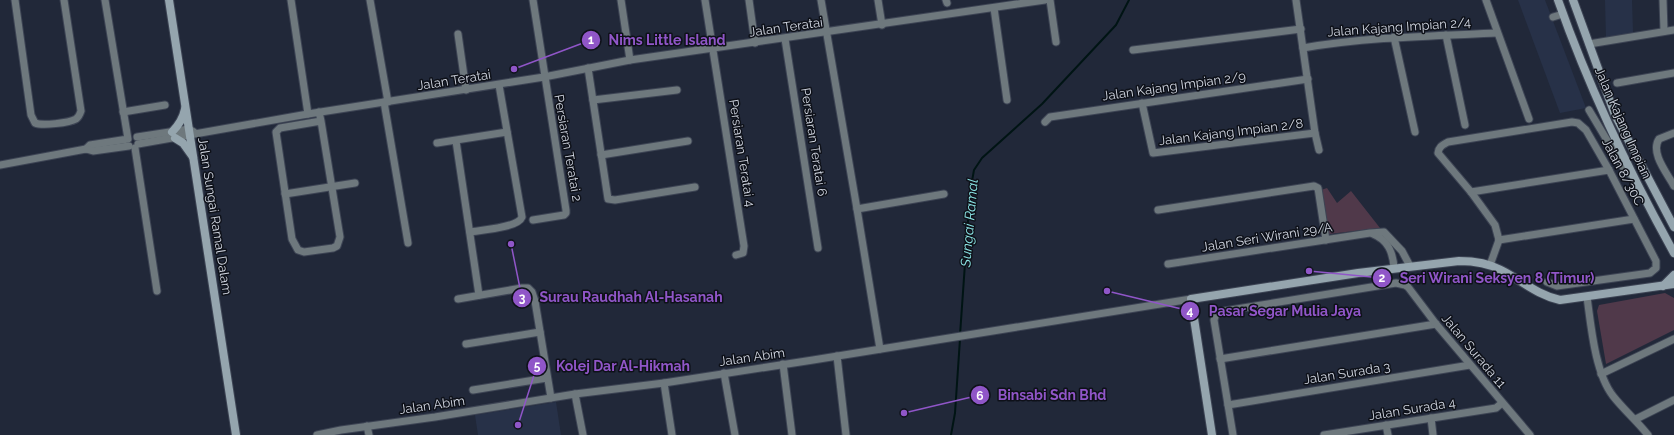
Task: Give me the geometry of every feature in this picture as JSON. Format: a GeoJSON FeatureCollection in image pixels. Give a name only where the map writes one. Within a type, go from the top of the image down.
{"type":"FeatureCollection","features":[{"type":"Feature","properties":{"kind":"street"},"geometry":{"type":"LineString","coordinates":[[14,0],[31,115],[35,123],[43,125],[74,120],[80,115],[81,111],[64,0]]}},
{"type":"Feature","properties":{"kind":"street"},"geometry":{"type":"LineString","coordinates":[[105,0],[124,112],[133,143],[157,290]]}},
{"type":"Feature","properties":{"kind":"street","name":"Jalan Sungai Ramal Dalam"},"geometry":{"type":"LineString","coordinates":[[170,0],[192,133],[194,157],[236,435]]}},
{"type":"Feature","properties":{"kind":"street"},"geometry":{"type":"LineString","coordinates":[[291,0],[308,114]]}},
{"type":"Feature","properties":{"kind":"street"},"geometry":{"type":"LineString","coordinates":[[370,0],[408,243]]}},
{"type":"Feature","properties":{"kind":"street"},"geometry":{"type":"LineString","coordinates":[[533,0],[542,54],[544,77]]}},
{"type":"Feature","properties":{"kind":"street"},"geometry":{"type":"LineString","coordinates":[[621,0],[630,60]]}},
{"type":"Feature","properties":{"kind":"street"},"geometry":{"type":"LineString","coordinates":[[705,0],[713,49]]}},
{"type":"Feature","properties":{"kind":"street"},"geometry":{"type":"LineString","coordinates":[[749,0],[755,43]]}},
{"type":"Feature","properties":{"kind":"street"},"geometry":{"type":"LineString","coordinates":[[821,0],[880,349]]}},
{"type":"Feature","properties":{"kind":"street"},"geometry":{"type":"LineString","coordinates":[[878,0],[882,25]]}},
{"type":"Feature","properties":{"kind":"street","name":"Jalan Teratai"},"geometry":{"type":"LineString","coordinates":[[0,165],[86,149],[90,145],[133,143],[319,112],[499,85],[630,60],[827,33],[1045,0]]}},
{"type":"Feature","properties":{"kind":"street"},"geometry":{"type":"LineString","coordinates":[[1050,0],[1056,42]]}},
{"type":"Feature","properties":{"kind":"street"},"geometry":{"type":"LineString","coordinates":[[1296,0],[1315,133],[1319,150]]}},
{"type":"Feature","properties":{"kind":"street"},"geometry":{"type":"LineString","coordinates":[[1486,0],[1529,119]]}},
{"type":"Feature","properties":{"kind":"street","name":"Jalan Kajang Impian"},"geometry":{"type":"LineString","coordinates":[[1558,0],[1605,119],[1632,176],[1673,253]]}},
{"type":"Feature","properties":{"kind":"street","name":"Jalan Kajang Impian"},"geometry":{"type":"LineString","coordinates":[[1573,0],[1615,115],[1674,228]]}},
{"type":"Feature","properties":{"kind":"street"},"geometry":{"type":"LineString","coordinates":[[1663,0],[1664,31]]}},
{"type":"Feature","properties":{"kind":"street"},"geometry":{"type":"LineString","coordinates":[[994,8],[1007,100]]}},
{"type":"Feature","properties":{"kind":"street"},"geometry":{"type":"LineString","coordinates":[[1553,17],[1563,14]]}},
{"type":"Feature","properties":{"kind":"street"},"geometry":{"type":"LineString","coordinates":[[1133,50],[1301,29]]}},
{"type":"Feature","properties":{"kind":"street"},"geometry":{"type":"LineString","coordinates":[[1589,44],[1674,30]]}},
{"type":"Feature","properties":{"kind":"street","name":"Jalan Kajang Impian 2/4"},"geometry":{"type":"LineString","coordinates":[[1304,48],[1356,40],[1394,37],[1497,33]]}},
{"type":"Feature","properties":{"kind":"street"},"geometry":{"type":"LineString","coordinates":[[458,34],[466,90]]}},
{"type":"Feature","properties":{"kind":"street"},"geometry":{"type":"LineString","coordinates":[[1446,35],[1465,125]]}},
{"type":"Feature","properties":{"kind":"street"},"geometry":{"type":"LineString","coordinates":[[1394,37],[1415,132]]}},
{"type":"Feature","properties":{"kind":"street","name":"Persiaran Teratai 6"},"geometry":{"type":"LineString","coordinates":[[785,39],[818,248]]}},
{"type":"Feature","properties":{"kind":"street","name":"Persiaran Teratai 4"},"geometry":{"type":"LineString","coordinates":[[713,49],[744,246],[743,253],[736,255]]}},
{"type":"Feature","properties":{"kind":"street"},"geometry":{"type":"LineString","coordinates":[[588,68],[608,199],[615,200],[695,187]]}},
{"type":"Feature","properties":{"kind":"street"},"geometry":{"type":"LineString","coordinates":[[1617,83],[1674,73]]}},
{"type":"Feature","properties":{"kind":"street","name":"Persiaran Teratai 2"},"geometry":{"type":"LineString","coordinates":[[533,220],[564,215],[566,213],[544,77]]}},
{"type":"Feature","properties":{"kind":"street","name":"Jalan Kajang Impian 2/9"},"geometry":{"type":"LineString","coordinates":[[1045,122],[1050,117],[1308,79]]}},
{"type":"Feature","properties":{"kind":"street"},"geometry":{"type":"LineString","coordinates":[[470,232],[504,226],[517,222],[522,217],[499,85]]}},
{"type":"Feature","properties":{"kind":"street"},"geometry":{"type":"LineString","coordinates":[[593,100],[677,90]]}},
{"type":"Feature","properties":{"kind":"street","name":"Jalan Kajang Impian 2/8"},"geometry":{"type":"LineString","coordinates":[[1142,103],[1153,153],[1315,133]]}},
{"type":"Feature","properties":{"kind":"street"},"geometry":{"type":"LineString","coordinates":[[186,104],[183,117],[174,135],[183,143],[194,157]]}},
{"type":"Feature","properties":{"kind":"street"},"geometry":{"type":"LineString","coordinates":[[124,112],[165,105]]}},
{"type":"Feature","properties":{"kind":"street"},"geometry":{"type":"LineString","coordinates":[[1589,110],[1623,167],[1632,176]]}},
{"type":"Feature","properties":{"kind":"street"},"geometry":{"type":"LineString","coordinates":[[319,112],[321,121],[332,186],[340,237],[337,246],[333,248],[304,252],[298,250],[292,239],[276,132],[280,128],[321,121]]}},
{"type":"Feature","properties":{"kind":"street"},"geometry":{"type":"LineString","coordinates":[[1605,119],[1615,115]]}},
{"type":"Feature","properties":{"kind":"street","name":"Jalan 8/30C"},"geometry":{"type":"LineString","coordinates":[[1472,192],[1438,153],[1439,148],[1448,142],[1572,122],[1578,123],[1586,130],[1609,170],[1656,261],[1656,268],[1650,273],[1557,286],[1547,282]]}},
{"type":"Feature","properties":{"kind":"street"},"geometry":{"type":"LineString","coordinates":[[437,143],[506,132]]}},
{"type":"Feature","properties":{"kind":"street"},"geometry":{"type":"LineString","coordinates":[[1674,132],[1659,139],[1657,147],[1659,158],[1674,186]]}},
{"type":"Feature","properties":{"kind":"street"},"geometry":{"type":"LineString","coordinates":[[456,141],[479,295]]}},
{"type":"Feature","properties":{"kind":"street"},"geometry":{"type":"LineString","coordinates":[[601,155],[688,141]]}},
{"type":"Feature","properties":{"kind":"street"},"geometry":{"type":"LineString","coordinates":[[1490,265],[1499,240],[1496,225],[1472,192],[1609,170]]}},
{"type":"Feature","properties":{"kind":"street"},"geometry":{"type":"LineString","coordinates":[[285,194],[354,183]]}},
{"type":"Feature","properties":{"kind":"street"},"geometry":{"type":"LineString","coordinates":[[1158,210],[1310,186],[1318,188],[1326,240]]}},
{"type":"Feature","properties":{"kind":"street"},"geometry":{"type":"LineString","coordinates":[[856,209],[944,194]]}},
{"type":"Feature","properties":{"kind":"street"},"geometry":{"type":"LineString","coordinates":[[1499,240],[1634,219]]}},
{"type":"Feature","properties":{"kind":"street","name":"Jalan Seri Wirani 29/A"},"geometry":{"type":"LineString","coordinates":[[1168,264],[1384,232],[1402,251],[1410,266]]}},
{"type":"Feature","properties":{"kind":"street"},"geometry":{"type":"LineString","coordinates":[[1370,233],[1381,237],[1388,244],[1393,255],[1394,268]]}},
{"type":"Feature","properties":{"kind":"street"},"geometry":{"type":"LineString","coordinates":[[1212,435],[1191,299],[1394,268],[1459,260],[1474,261],[1490,265],[1549,298],[1560,300],[1674,284]]}},
{"type":"Feature","properties":{"kind":"street"},"geometry":{"type":"LineString","coordinates":[[1662,286],[1674,275]]}},
{"type":"Feature","properties":{"kind":"street","name":"Jalan Surada 11"},"geometry":{"type":"LineString","coordinates":[[1220,359],[1214,320],[1216,314],[1224,311],[1401,283],[1408,287],[1436,324],[1530,435]]}},
{"type":"Feature","properties":{"kind":"street"},"geometry":{"type":"LineString","coordinates":[[1662,286],[1674,288]]}},
{"type":"Feature","properties":{"kind":"street"},"geometry":{"type":"LineString","coordinates":[[458,299],[522,288],[528,288],[532,292],[551,398]]}},
{"type":"Feature","properties":{"kind":"street"},"geometry":{"type":"LineString","coordinates":[[1587,297],[1601,374],[1612,395],[1636,419],[1648,435]]}},
{"type":"Feature","properties":{"kind":"street","name":"Jalan Abim"},"geometry":{"type":"LineString","coordinates":[[317,435],[575,394],[837,356],[1191,299]]}},
{"type":"Feature","properties":{"kind":"street"},"geometry":{"type":"LineString","coordinates":[[1233,435],[1220,359],[1436,324]]}},
{"type":"Feature","properties":{"kind":"street"},"geometry":{"type":"LineString","coordinates":[[466,344],[540,332]]}},
{"type":"Feature","properties":{"kind":"street"},"geometry":{"type":"LineString","coordinates":[[1601,374],[1674,339]]}},
{"type":"Feature","properties":{"kind":"street"},"geometry":{"type":"LineString","coordinates":[[837,356],[846,435]]}},
{"type":"Feature","properties":{"kind":"street"},"geometry":{"type":"LineString","coordinates":[[783,364],[792,435]]}},
{"type":"Feature","properties":{"kind":"street","name":"Jalan Surada 3"},"geometry":{"type":"LineString","coordinates":[[1228,405],[1470,365]]}},
{"type":"Feature","properties":{"kind":"street"},"geometry":{"type":"LineString","coordinates":[[724,373],[735,435]]}},
{"type":"Feature","properties":{"kind":"street"},"geometry":{"type":"LineString","coordinates":[[473,390],[547,378]]}},
{"type":"Feature","properties":{"kind":"street"},"geometry":{"type":"LineString","coordinates":[[664,382],[672,435]]}},
{"type":"Feature","properties":{"kind":"street"},"geometry":{"type":"LineString","coordinates":[[575,394],[583,435]]}},
{"type":"Feature","properties":{"kind":"street"},"geometry":{"type":"LineString","coordinates":[[1636,419],[1674,400]]}},
{"type":"Feature","properties":{"kind":"street","name":"Jalan Surada 4"},"geometry":{"type":"LineString","coordinates":[[1324,435],[1340,434],[1386,425],[1496,408],[1502,403]]}},
{"type":"Feature","properties":{"kind":"street"},"geometry":{"type":"LineString","coordinates":[[1431,418],[1433,435]]}},
{"type":"Feature","properties":{"kind":"street"},"geometry":{"type":"LineString","coordinates":[[1386,425],[1388,435]]}},
{"type":"Feature","properties":{"kind":"street"},"geometry":{"type":"LineString","coordinates":[[367,426],[368,435]]}},
{"type":"Feature","properties":{"kind":"shaded area"},"geometry":{"type":"Polygon","coordinates":[[[1518,0],[1545,0],[1586,108],[1560,113],[1518,0]]]}},
{"type":"Feature","properties":{"kind":"shaded area"},"geometry":{"type":"Polygon","coordinates":[[[1605,0],[1632,0],[1633,33],[1606,38],[1605,0]]]}},
{"type":"Feature","properties":{"kind":"shaded area"},"geometry":{"type":"Polygon","coordinates":[[[1327,188],[1337,203],[1351,191],[1380,228],[1329,234],[1321,190],[1327,188]]]}},
{"type":"Feature","properties":{"kind":"shaded area"},"geometry":{"type":"Polygon","coordinates":[[[1665,293],[1674,298],[1674,330],[1606,364],[1597,311],[1599,305],[1665,293]]]}},
{"type":"Feature","properties":{"kind":"shaded area"},"geometry":{"type":"Polygon","coordinates":[[[556,402],[561,435],[478,435],[475,415],[556,402]]]}},
{"type":"Feature","properties":{"kind":"waterway","name":"Sungai Ramal"},"geometry":{"type":"LineString","coordinates":[[960,335],[970,192],[974,170],[982,158],[1042,104],[1116,25],[1129,0]]}},
{"type":"Feature","properties":{"kind":"waterway","name":"Sungai Ramal"},"geometry":{"type":"LineString","coordinates":[[951,435],[955,413],[960,339]]}},
{"type":"Feature","properties":{"kind":"place","name":"Nims Little Island"},"geometry":{"type":"Point","coordinates":[514,69]}},
{"type":"Feature","properties":{"kind":"place","name":"Surau Raudhah Al-Hasanah"},"geometry":{"type":"Point","coordinates":[511,244]}},
{"type":"Feature","properties":{"kind":"place","name":"Seri Wirani Seksyen 8 (Timur)"},"geometry":{"type":"Point","coordinates":[1309,271]}},
{"type":"Feature","properties":{"kind":"place","name":"Pasar Segar Mulia Jaya"},"geometry":{"type":"Point","coordinates":[1107,291]}},
{"type":"Feature","properties":{"kind":"place","name":"Binsabi Sdn Bhd"},"geometry":{"type":"Point","coordinates":[904,413]}},
{"type":"Feature","properties":{"kind":"place","name":"Kolej Dar Al-Hikmah"},"geometry":{"type":"Point","coordinates":[518,425]}}]}
